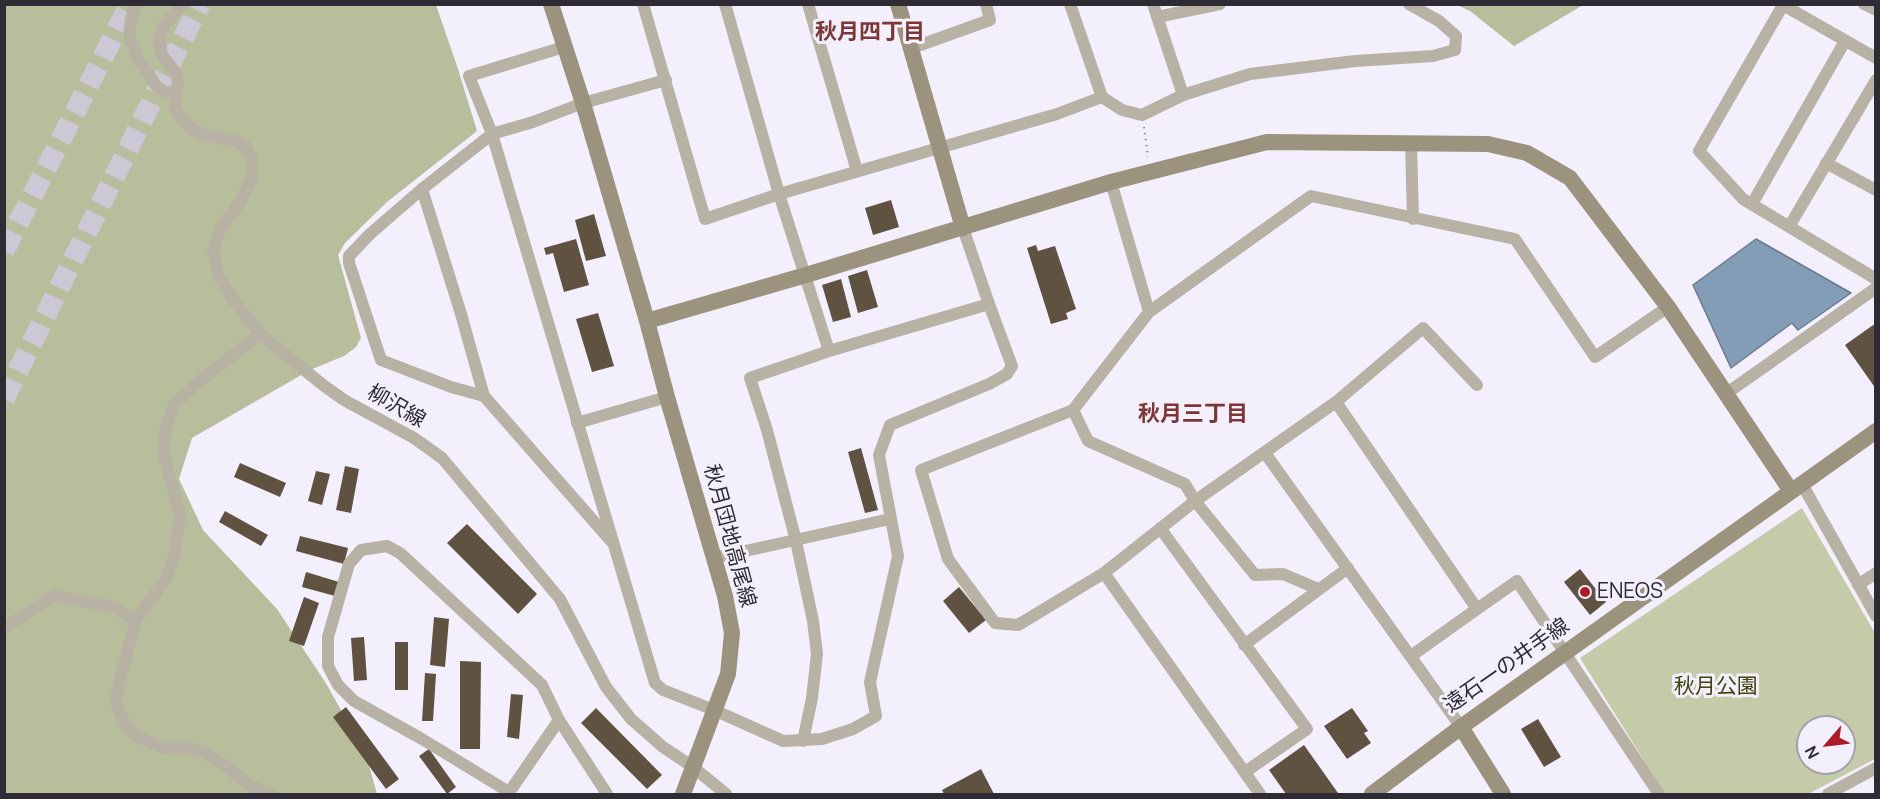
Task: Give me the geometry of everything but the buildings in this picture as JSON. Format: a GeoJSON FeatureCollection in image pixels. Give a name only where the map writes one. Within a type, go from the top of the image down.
{"type":"FeatureCollection","features":[{"type":"Feature","properties":{"kind":"street"},"geometry":{"type":"LineString","coordinates":[[138,4],[131,19],[129,36],[137,57],[157,87],[165,92],[176,93]]}},
{"type":"Feature","properties":{"kind":"street","name":"柳沢線"},"geometry":{"type":"LineString","coordinates":[[183,4],[164,25],[159,40],[162,55],[176,73],[178,80],[175,107],[180,117],[193,130],[204,135],[236,141],[246,147],[252,160],[252,178],[241,201],[220,229],[213,251],[219,277],[234,301],[260,334],[330,390],[414,438],[442,458],[560,598],[606,687],[631,719],[663,747],[693,767],[726,795]]}},
{"type":"Feature","properties":{"kind":"street","name":"秋月団地高尾線"},"geometry":{"type":"LineString","coordinates":[[550,4],[583,103],[647,321],[725,596],[732,633],[728,674],[683,795]]}},
{"type":"Feature","properties":{"kind":"street"},"geometry":{"type":"LineString","coordinates":[[643,4],[705,219],[856,171],[1057,114],[1102,97]]}},
{"type":"Feature","properties":{"kind":"street"},"geometry":{"type":"LineString","coordinates":[[725,4],[779,194],[829,351]]}},
{"type":"Feature","properties":{"kind":"street"},"geometry":{"type":"LineString","coordinates":[[808,4],[856,171]]}},
{"type":"Feature","properties":{"kind":"street"},"geometry":{"type":"LineString","coordinates":[[564,47],[469,76],[492,134],[655,683],[663,690],[783,741],[822,739],[853,729],[876,716],[870,682],[898,556],[879,455],[890,425],[989,384],[1007,374],[1012,366],[963,228],[898,4]]}},
{"type":"Feature","properties":{"kind":"street"},"geometry":{"type":"LineString","coordinates":[[912,48],[990,20],[986,4]]}},
{"type":"Feature","properties":{"kind":"street"},"geometry":{"type":"LineString","coordinates":[[1071,4],[1102,97],[1122,110],[1142,115],[1183,95],[1250,74],[1433,56],[1455,50],[1456,36],[1439,21],[1409,4]]}},
{"type":"Feature","properties":{"kind":"street"},"geometry":{"type":"LineString","coordinates":[[1183,95],[1155,11],[1220,4]]}},
{"type":"Feature","properties":{"kind":"street"},"geometry":{"type":"LineString","coordinates":[[1864,4],[1875,10]]}},
{"type":"Feature","properties":{"kind":"street"},"geometry":{"type":"LineString","coordinates":[[1875,58],[1783,5],[1699,151],[1743,199],[1790,225],[1875,279]]}},
{"type":"Feature","properties":{"kind":"street"},"geometry":{"type":"LineString","coordinates":[[1752,204],[1845,41]]}},
{"type":"Feature","properties":{"kind":"street"},"geometry":{"type":"LineString","coordinates":[[484,396],[451,387],[381,360],[349,263],[349,256],[422,189],[492,134],[583,103],[666,80]]}},
{"type":"Feature","properties":{"kind":"street"},"geometry":{"type":"LineString","coordinates":[[1790,225],[1875,80]]}},
{"type":"Feature","properties":{"kind":"street"},"geometry":{"type":"LineString","coordinates":[[647,321],[806,276],[1111,182],[1267,142],[1488,144],[1527,153],[1570,178],[1668,307],[1796,488],[1858,585],[1875,616]]}},
{"type":"Feature","properties":{"kind":"street"},"geometry":{"type":"LineString","coordinates":[[1411,144],[1413,219]]}},
{"type":"Feature","properties":{"kind":"street"},"geometry":{"type":"LineString","coordinates":[[1826,163],[1875,190]]}},
{"type":"Feature","properties":{"kind":"street"},"geometry":{"type":"LineString","coordinates":[[1111,182],[1149,312]]}},
{"type":"Feature","properties":{"kind":"street"},"geometry":{"type":"LineString","coordinates":[[422,189],[484,396],[614,544]]}},
{"type":"Feature","properties":{"kind":"street"},"geometry":{"type":"LineString","coordinates":[[1476,385],[1423,328],[1336,402],[1195,501],[1104,573],[1018,625],[995,623],[948,559],[921,470],[1072,410],[1149,312],[1311,196],[1515,239],[1595,357],[1668,307]]}},
{"type":"Feature","properties":{"kind":"street"},"geometry":{"type":"LineString","coordinates":[[1727,393],[1875,288]]}},
{"type":"Feature","properties":{"kind":"street"},"geometry":{"type":"LineString","coordinates":[[803,741],[812,698],[817,654],[813,621],[796,542],[767,430],[750,378],[829,351],[989,304]]}},
{"type":"Feature","properties":{"kind":"street"},"geometry":{"type":"LineString","coordinates":[[260,334],[196,384],[174,405],[166,427],[163,451],[180,516],[175,553],[166,577],[136,620],[118,687],[116,703],[125,724],[134,735],[164,748],[182,747],[204,752],[249,785],[272,795]]}},
{"type":"Feature","properties":{"kind":"street"},"geometry":{"type":"LineString","coordinates":[[577,423],[667,397]]}},
{"type":"Feature","properties":{"kind":"street"},"geometry":{"type":"LineString","coordinates":[[1336,402],[1477,609]]}},
{"type":"Feature","properties":{"kind":"street"},"geometry":{"type":"LineString","coordinates":[[1072,410],[1088,441],[1185,484],[1195,501],[1255,575],[1283,574],[1318,589]]}},
{"type":"Feature","properties":{"kind":"street","name":"遠石一の井手線"},"geometry":{"type":"LineString","coordinates":[[1372,795],[1461,727],[1875,431]]}},
{"type":"Feature","properties":{"kind":"street"},"geometry":{"type":"LineString","coordinates":[[1265,453],[1461,727],[1503,795]]}},
{"type":"Feature","properties":{"kind":"street"},"geometry":{"type":"LineString","coordinates":[[714,558],[796,542],[891,519]]}},
{"type":"Feature","properties":{"kind":"street"},"geometry":{"type":"LineString","coordinates":[[1160,528],[1307,729],[1245,772]]}},
{"type":"Feature","properties":{"kind":"street"},"geometry":{"type":"LineString","coordinates":[[559,720],[508,793],[422,738],[354,701],[338,685],[327,666],[328,638],[349,564],[361,550],[375,546],[387,546],[400,553],[542,685],[559,720],[607,795]]}},
{"type":"Feature","properties":{"kind":"street"},"geometry":{"type":"LineString","coordinates":[[1244,645],[1348,568]]}},
{"type":"Feature","properties":{"kind":"street"},"geometry":{"type":"LineString","coordinates":[[1104,573],[1260,795]]}},
{"type":"Feature","properties":{"kind":"street"},"geometry":{"type":"LineString","coordinates":[[1858,585],[1875,573]]}},
{"type":"Feature","properties":{"kind":"street"},"geometry":{"type":"LineString","coordinates":[[1411,656],[1517,581],[1659,795]]}},
{"type":"Feature","properties":{"kind":"street"},"geometry":{"type":"LineString","coordinates":[[4,628],[54,596],[114,607],[136,620]]}},
{"type":"Feature","properties":{"kind":"street"},"geometry":{"type":"LineString","coordinates":[[1828,795],[1875,768]]}},
{"type":"Feature","properties":{"kind":"path"},"geometry":{"type":"LineString","coordinates":[[1142,115],[1150,171]]}},
{"type":"Feature","properties":{"kind":"green space"},"geometry":{"type":"Polygon","coordinates":[[[5,5],[436,5],[477,131],[387,202],[345,243],[338,255],[361,338],[356,347],[344,356],[310,370],[192,438],[179,479],[203,530],[277,609],[327,685],[366,755],[377,794],[5,794],[5,5]]]}},
{"type":"Feature","properties":{"kind":"green space"},"geometry":{"type":"Polygon","coordinates":[[[1457,5],[1583,5],[1514,46],[1470,11],[1457,5]]]}},
{"type":"Feature","properties":{"kind":"green space","name":"秋月公園"},"geometry":{"type":"Polygon","coordinates":[[[1802,508],[1875,633],[1875,759],[1856,769],[1856,715],[1796,715],[1796,775],[1844,775],[1808,794],[1665,794],[1580,658],[1802,508]]]}},
{"type":"Feature","properties":{"kind":"water"},"geometry":{"type":"Polygon","coordinates":[[[1756,239],[1851,293],[1798,330],[1792,323],[1731,368],[1693,285],[1756,239]]]}},
{"type":"Feature","properties":{"kind":"tunnel"},"geometry":{"type":"LineString","coordinates":[[4,251],[130,4]]}},
{"type":"Feature","properties":{"kind":"tunnel"},"geometry":{"type":"LineString","coordinates":[[4,399],[200,4]]}},
{"type":"Feature","properties":{"kind":"place","name":"ENEOS"},"geometry":{"type":"Point","coordinates":[1585,592]}},
{"type":"Feature","properties":{"kind":"district","name":"秋月四丁目"},"geometry":{"type":"Point","coordinates":[870,33]}},
{"type":"Feature","properties":{"kind":"district","name":"秋月三丁目"},"geometry":{"type":"Point","coordinates":[1193,415]}}]}
